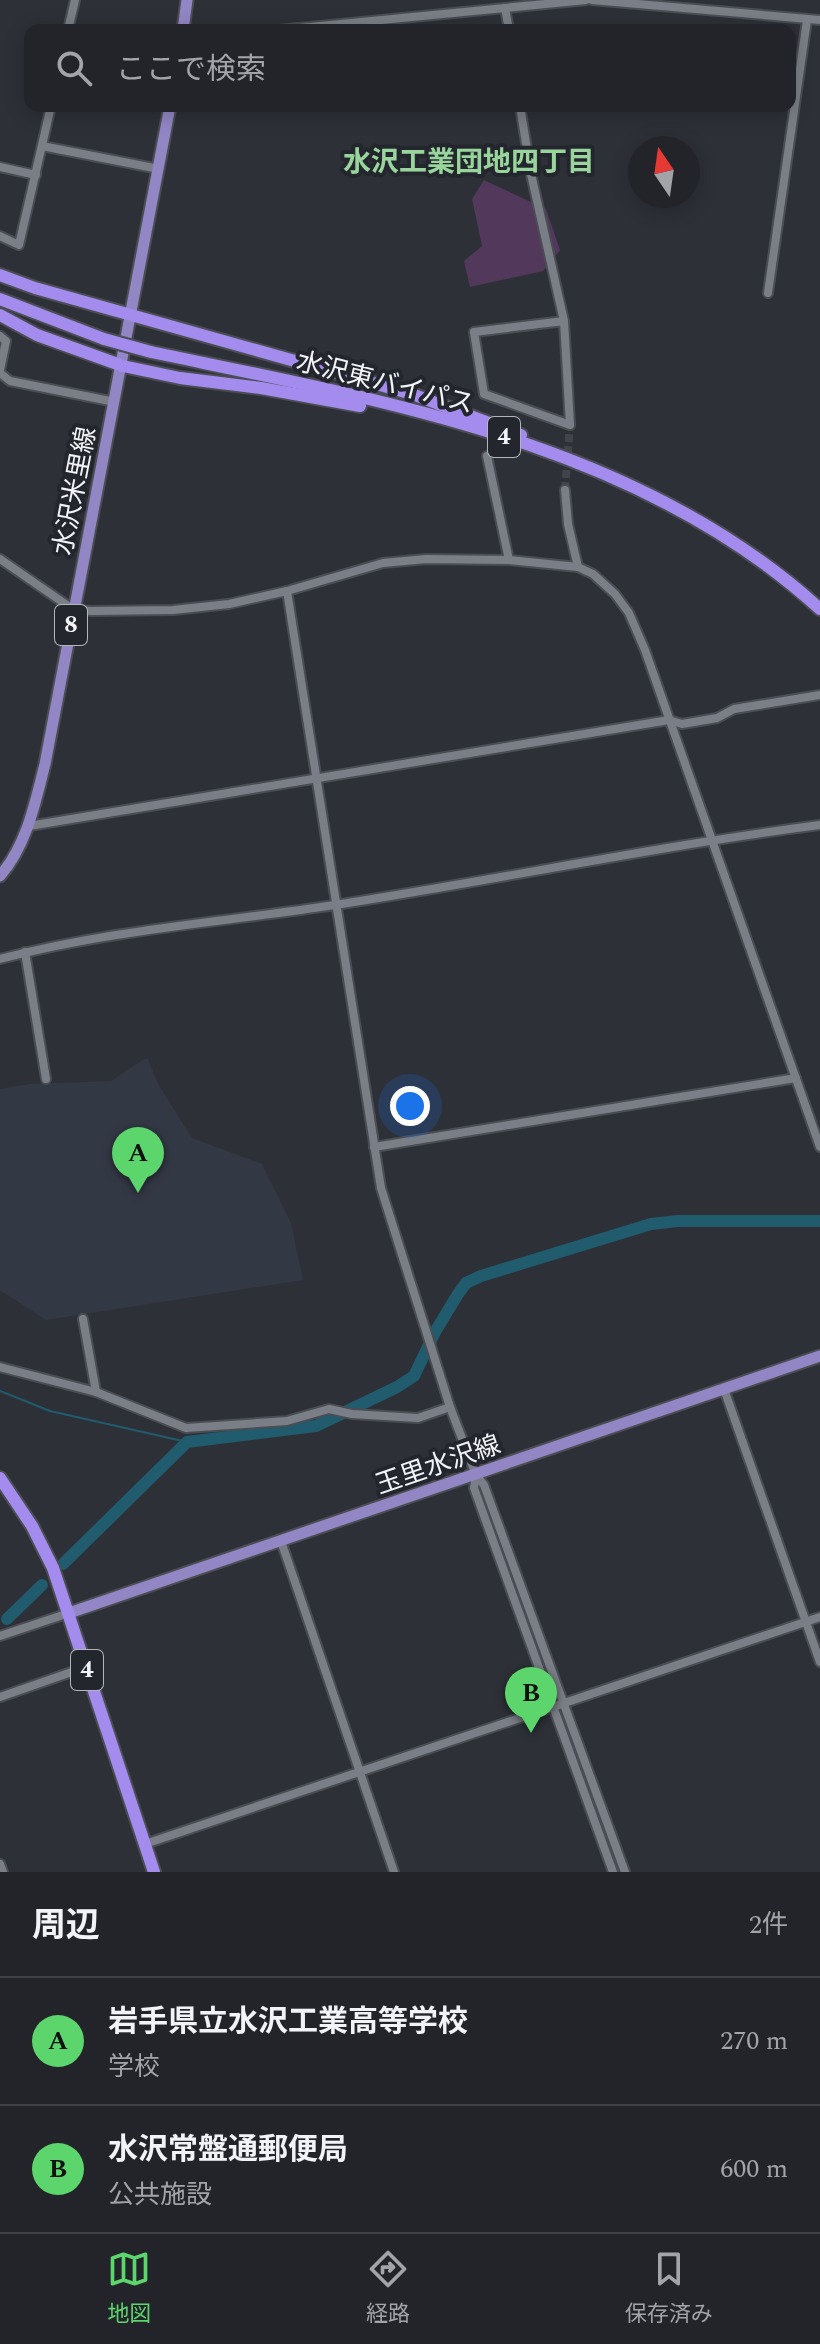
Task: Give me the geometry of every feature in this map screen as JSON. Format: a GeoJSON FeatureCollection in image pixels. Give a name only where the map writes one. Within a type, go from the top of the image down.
{"type":"FeatureCollection","features":[{"type":"Feature","properties":{"kind":"highway"},"geometry":{"type":"LineString","coordinates":[[0,275],[35,288],[412,394],[539,442],[615,477]]}},
{"type":"Feature","properties":{"kind":"highway","name":"水沢東バイパス"},"geometry":{"type":"LineString","coordinates":[[0,299],[104,339],[453,422],[524,443],[615,477],[737,544],[820,609]]}},
{"type":"Feature","properties":{"kind":"highway"},"geometry":{"type":"LineString","coordinates":[[0,315],[37,335],[123,366],[453,422]]}},
{"type":"Feature","properties":{"kind":"highway","name":"4"},"geometry":{"type":"LineString","coordinates":[[0,1478],[32,1526],[53,1568],[154,1872]]}},
{"type":"Feature","properties":{"kind":"main road"},"geometry":{"type":"LineString","coordinates":[[184,24],[187,0]]}},
{"type":"Feature","properties":{"kind":"main road","name":"水沢米里線"},"geometry":{"type":"LineString","coordinates":[[0,876],[10,865],[29,826],[45,764],[133,315],[169,112]]}},
{"type":"Feature","properties":{"kind":"main road","name":"玉里水沢線"},"geometry":{"type":"LineString","coordinates":[[69,1613],[820,1356]]}},
{"type":"Feature","properties":{"kind":"street"},"geometry":{"type":"LineString","coordinates":[[69,24],[75,0]]}},
{"type":"Feature","properties":{"kind":"street"},"geometry":{"type":"LineString","coordinates":[[341,24],[589,0],[820,20]]}},
{"type":"Feature","properties":{"kind":"street"},"geometry":{"type":"LineString","coordinates":[[505,8],[508,24]]}},
{"type":"Feature","properties":{"kind":"street"},"geometry":{"type":"LineString","coordinates":[[796,97],[807,20]]}},
{"type":"Feature","properties":{"kind":"street"},"geometry":{"type":"LineString","coordinates":[[0,236],[19,245],[50,112]]}},
{"type":"Feature","properties":{"kind":"street"},"geometry":{"type":"LineString","coordinates":[[521,112],[531,174],[564,321],[570,425],[484,394],[474,332],[564,321]]}},
{"type":"Feature","properties":{"kind":"street"},"geometry":{"type":"LineString","coordinates":[[768,293],[794,112]]}},
{"type":"Feature","properties":{"kind":"street"},"geometry":{"type":"LineString","coordinates":[[42,146],[159,169]]}},
{"type":"Feature","properties":{"kind":"street"},"geometry":{"type":"LineString","coordinates":[[0,167],[36,175]]}},
{"type":"Feature","properties":{"kind":"street"},"geometry":{"type":"LineString","coordinates":[[0,336],[6,341],[0,371],[10,381],[115,402]]}},
{"type":"Feature","properties":{"kind":"street"},"geometry":{"type":"LineString","coordinates":[[487,456],[509,560]]}},
{"type":"Feature","properties":{"kind":"street"},"geometry":{"type":"LineString","coordinates":[[565,490],[568,524],[578,567]]}},
{"type":"Feature","properties":{"kind":"street"},"geometry":{"type":"LineString","coordinates":[[0,559],[74,610],[173,610],[229,604],[383,563],[426,559],[509,560],[578,567],[605,583],[629,613],[645,650],[820,1147]]}},
{"type":"Feature","properties":{"kind":"street"},"geometry":{"type":"LineString","coordinates":[[287,591],[381,1188],[450,1407],[476,1475],[484,1485],[613,1872]]}},
{"type":"Feature","properties":{"kind":"street"},"geometry":{"type":"LineString","coordinates":[[29,826],[669,720],[682,724],[717,718],[734,709],[820,695]]}},
{"type":"Feature","properties":{"kind":"street"},"geometry":{"type":"LineString","coordinates":[[0,959],[80,940],[337,905],[711,839],[820,825]]}},
{"type":"Feature","properties":{"kind":"street"},"geometry":{"type":"LineString","coordinates":[[25,952],[46,1079]]}},
{"type":"Feature","properties":{"kind":"street"},"geometry":{"type":"LineString","coordinates":[[374,1147],[796,1078]]}},
{"type":"Feature","properties":{"kind":"street"},"geometry":{"type":"LineString","coordinates":[[83,1319],[96,1392]]}},
{"type":"Feature","properties":{"kind":"street"},"geometry":{"type":"LineString","coordinates":[[0,1367],[96,1392],[186,1428],[287,1421],[329,1409],[352,1414],[418,1418],[450,1407]]}},
{"type":"Feature","properties":{"kind":"street"},"geometry":{"type":"LineString","coordinates":[[724,1389],[820,1662]]}},
{"type":"Feature","properties":{"kind":"street"},"geometry":{"type":"LineString","coordinates":[[281,1541],[394,1872]]}},
{"type":"Feature","properties":{"kind":"street"},"geometry":{"type":"LineString","coordinates":[[0,1636],[69,1613]]}},
{"type":"Feature","properties":{"kind":"street"},"geometry":{"type":"LineString","coordinates":[[145,1844],[820,1617]]}},
{"type":"Feature","properties":{"kind":"street"},"geometry":{"type":"LineString","coordinates":[[0,1697],[86,1667]]}},
{"type":"Feature","properties":{"kind":"street"},"geometry":{"type":"LineString","coordinates":[[559,1705],[625,1872]]}},
{"type":"Feature","properties":{"kind":"street"},"geometry":{"type":"LineString","coordinates":[[0,1864],[3,1872]]}},
{"type":"Feature","properties":{"kind":"shaded area"},"geometry":{"type":"Polygon","coordinates":[[[484,180],[546,209],[560,250],[543,271],[470,287],[464,261],[482,246],[472,199],[484,180]]]}},
{"type":"Feature","properties":{"kind":"shaded area"},"geometry":{"type":"Polygon","coordinates":[[[148,1059],[158,1084],[192,1138],[262,1164],[291,1223],[303,1280],[46,1320],[0,1290],[0,1089],[30,1084],[111,1081],[148,1059]]]}},
{"type":"Feature","properties":{"kind":"waterway"},"geometry":{"type":"LineString","coordinates":[[63,1564],[187,1442],[316,1426],[414,1376],[458,1294],[466,1283],[481,1276],[651,1224],[678,1221],[820,1221]]}},
{"type":"Feature","properties":{"kind":"waterway"},"geometry":{"type":"LineString","coordinates":[[0,1391],[50,1411],[187,1442]]}},
{"type":"Feature","properties":{"kind":"waterway"},"geometry":{"type":"LineString","coordinates":[[7,1619],[42,1585]]}},
{"type":"Feature","properties":{"kind":"tunnel"},"geometry":{"type":"LineString","coordinates":[[565,490],[570,425]]}},
{"type":"Feature","properties":{"kind":"place","name":"岩手県立水沢工業高等学校"},"geometry":{"type":"Point","coordinates":[138,1193]}},
{"type":"Feature","properties":{"kind":"place","name":"水沢常盤通郵便局"},"geometry":{"type":"Point","coordinates":[531,1733]}},
{"type":"Feature","properties":{"kind":"district","name":"水沢工業団地四丁目"},"geometry":{"type":"Point","coordinates":[469,162]}}]}
